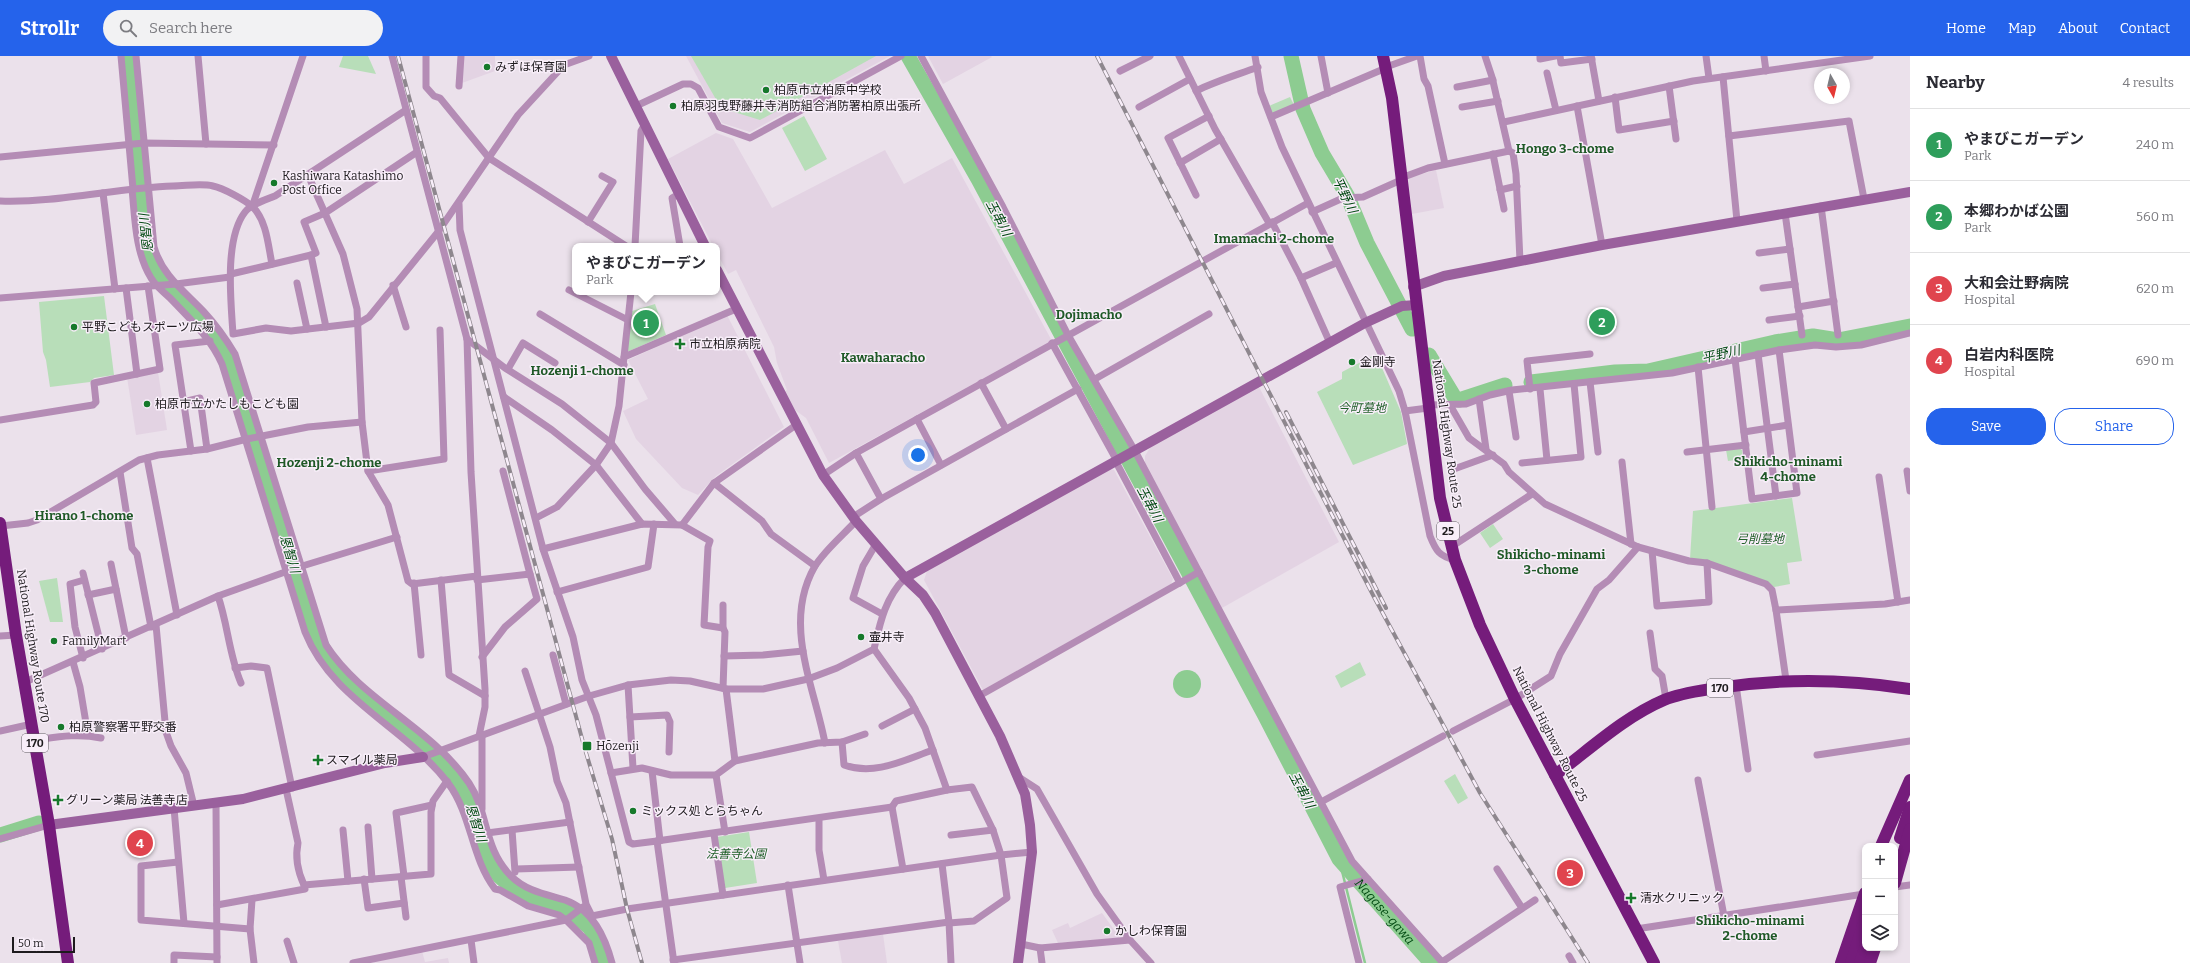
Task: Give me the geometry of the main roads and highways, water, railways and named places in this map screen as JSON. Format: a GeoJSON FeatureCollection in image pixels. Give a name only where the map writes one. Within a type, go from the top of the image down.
{"type":"FeatureCollection","features":[{"type":"Feature","properties":{"kind":"highway","name":"National Highway Route 25"},"geometry":{"type":"LineString","coordinates":[[1385,64],[1392,98],[1413,286],[1440,498],[1451,547],[1480,625],[1515,699],[1654,963]]}},
{"type":"Feature","properties":{"kind":"highway","name":"National Highway Route 170"},"geometry":{"type":"LineString","coordinates":[[0,525],[2,554],[49,825],[68,963]]}},
{"type":"Feature","properties":{"kind":"highway","name":"170"},"geometry":{"type":"LineString","coordinates":[[1555,775],[1619,727],[1666,699],[1694,692],[1736,685],[1786,680],[1848,682],[1910,689]]}},
{"type":"Feature","properties":{"kind":"highway"},"geometry":{"type":"LineString","coordinates":[[1882,843],[1910,781]]}},
{"type":"Feature","properties":{"kind":"highway"},"geometry":{"type":"LineString","coordinates":[[1889,843],[1910,781]]}},
{"type":"Feature","properties":{"kind":"highway"},"geometry":{"type":"LineString","coordinates":[[1898,844],[1910,807]]}},
{"type":"Feature","properties":{"kind":"highway"},"geometry":{"type":"LineString","coordinates":[[1896,879],[1910,829]]}},
{"type":"Feature","properties":{"kind":"highway"},"geometry":{"type":"LineString","coordinates":[[1841,963],[1862,902]]}},
{"type":"Feature","properties":{"kind":"highway"},"geometry":{"type":"LineString","coordinates":[[1851,963],[1862,928]]}},
{"type":"Feature","properties":{"kind":"highway"},"geometry":{"type":"LineString","coordinates":[[1860,963],[1864,951]]}},
{"type":"Feature","properties":{"kind":"highway"},"geometry":{"type":"LineString","coordinates":[[1870,963],[1874,951]]}},
{"type":"Feature","properties":{"kind":"waterway","name":"恩智川"},"geometry":{"type":"LineString","coordinates":[[128,56],[148,257],[158,276],[212,331],[228,358],[314,631],[330,661],[343,675],[454,775],[468,797],[488,860],[499,876],[515,890],[536,901],[558,906],[578,918],[590,928],[597,943],[602,963]]}},
{"type":"Feature","properties":{"kind":"waterway","name":"玉串川"},"geometry":{"type":"LineString","coordinates":[[908,56],[978,179],[1264,714],[1339,859],[1431,963]]}},
{"type":"Feature","properties":{"kind":"waterway","name":"平野川"},"geometry":{"type":"LineString","coordinates":[[1291,56],[1303,109],[1322,153],[1347,195],[1367,243],[1412,329]]}},
{"type":"Feature","properties":{"kind":"waterway","name":"平野川"},"geometry":{"type":"LineString","coordinates":[[1531,382],[1615,372],[1648,371],[1775,342],[1813,336],[1838,340],[1910,326]]}},
{"type":"Feature","properties":{"kind":"waterway","name":"平野川"},"geometry":{"type":"LineString","coordinates":[[1429,355],[1455,398],[1459,400],[1505,385]]}},
{"type":"Feature","properties":{"kind":"waterway"},"geometry":{"type":"LineString","coordinates":[[0,835],[39,823]]}},
{"type":"Feature","properties":{"kind":"waterway","name":"玉串川"},"geometry":{"type":"LineString","coordinates":[[1339,859],[1365,963]]}},
{"type":"Feature","properties":{"kind":"railway"},"geometry":{"type":"LineString","coordinates":[[398,56],[584,746],[612,839],[627,909],[642,963]]}},
{"type":"Feature","properties":{"kind":"railway"},"geometry":{"type":"LineString","coordinates":[[1097,56],[1374,597],[1480,793],[1588,963]]}},
{"type":"Feature","properties":{"kind":"railway"},"geometry":{"type":"LineString","coordinates":[[1286,412],[1386,608]]}},
{"type":"Feature","properties":{"kind":"place","name":"みずほ保育園"},"geometry":{"type":"Point","coordinates":[487,67]}},
{"type":"Feature","properties":{"kind":"place","name":"柏原市立柏原中学校"},"geometry":{"type":"Point","coordinates":[766,90]}},
{"type":"Feature","properties":{"kind":"place","name":"柏原羽曳野藤井寺消防組合消防署柏原出張所"},"geometry":{"type":"Point","coordinates":[673,106]}},
{"type":"Feature","properties":{"kind":"place","name":"Kashiwara Katashimo Post Office"},"geometry":{"type":"Point","coordinates":[274,183]}},
{"type":"Feature","properties":{"kind":"place","name":"本郷わかば公園"},"geometry":{"type":"Point","coordinates":[1602,322]}},
{"type":"Feature","properties":{"kind":"place","name":"やまびこガーデン"},"geometry":{"type":"Point","coordinates":[646,323]}},
{"type":"Feature","properties":{"kind":"place","name":"平野こどもスポーツ広場"},"geometry":{"type":"Point","coordinates":[74,327]}},
{"type":"Feature","properties":{"kind":"place","name":"市立柏原病院"},"geometry":{"type":"Point","coordinates":[680,344]}},
{"type":"Feature","properties":{"kind":"place","name":"金剛寺"},"geometry":{"type":"Point","coordinates":[1352,362]}},
{"type":"Feature","properties":{"kind":"place","name":"柏原市立かたしもこども園"},"geometry":{"type":"Point","coordinates":[147,404]}},
{"type":"Feature","properties":{"kind":"place","name":"壷井寺"},"geometry":{"type":"Point","coordinates":[861,637]}},
{"type":"Feature","properties":{"kind":"place","name":"FamilyMart"},"geometry":{"type":"Point","coordinates":[54,641]}},
{"type":"Feature","properties":{"kind":"place","name":"柏原警察署平野交番"},"geometry":{"type":"Point","coordinates":[61,727]}},
{"type":"Feature","properties":{"kind":"place","name":"Hōzenji"},"geometry":{"type":"Point","coordinates":[587,746]}},
{"type":"Feature","properties":{"kind":"place","name":"スマイル薬局"},"geometry":{"type":"Point","coordinates":[318,760]}},
{"type":"Feature","properties":{"kind":"place","name":"グリーン薬局 法善寺店"},"geometry":{"type":"Point","coordinates":[58,800]}},
{"type":"Feature","properties":{"kind":"place","name":"ミックス処 とらちゃん"},"geometry":{"type":"Point","coordinates":[633,811]}},
{"type":"Feature","properties":{"kind":"place","name":"白岩内科医院"},"geometry":{"type":"Point","coordinates":[140,843]}},
{"type":"Feature","properties":{"kind":"place","name":"大和会辻野病院"},"geometry":{"type":"Point","coordinates":[1570,873]}},
{"type":"Feature","properties":{"kind":"place","name":"清水クリニック"},"geometry":{"type":"Point","coordinates":[1631,898]}},
{"type":"Feature","properties":{"kind":"place","name":"かしわ保育園"},"geometry":{"type":"Point","coordinates":[1107,931]}},
{"type":"Feature","properties":{"kind":"district","name":"Hongo 3-chome"},"geometry":{"type":"Point","coordinates":[1565,148]}},
{"type":"Feature","properties":{"kind":"district","name":"Imamachi 2-chome"},"geometry":{"type":"Point","coordinates":[1274,238]}},
{"type":"Feature","properties":{"kind":"district","name":"Dojimacho"},"geometry":{"type":"Point","coordinates":[1089,314]}},
{"type":"Feature","properties":{"kind":"district","name":"Kawaharacho"},"geometry":{"type":"Point","coordinates":[883,357]}},
{"type":"Feature","properties":{"kind":"district","name":"Hozenji 1-chome"},"geometry":{"type":"Point","coordinates":[582,370]}},
{"type":"Feature","properties":{"kind":"district","name":"Hozenji 2-chome"},"geometry":{"type":"Point","coordinates":[329,462]}},
{"type":"Feature","properties":{"kind":"district","name":"Shikicho-minami 4-chome"},"geometry":{"type":"Point","coordinates":[1788,468]}},
{"type":"Feature","properties":{"kind":"district","name":"Hirano 1-chome"},"geometry":{"type":"Point","coordinates":[84,515]}},
{"type":"Feature","properties":{"kind":"district","name":"Shikicho-minami 3-chome"},"geometry":{"type":"Point","coordinates":[1551,562]}},
{"type":"Feature","properties":{"kind":"district","name":"Shikicho-minami 2-chome"},"geometry":{"type":"Point","coordinates":[1750,928]}},
{"type":"Feature","properties":{"kind":"park label","name":"今町墓地"},"geometry":{"type":"Point","coordinates":[1362,408]}},
{"type":"Feature","properties":{"kind":"park label","name":"弓削墓地"},"geometry":{"type":"Point","coordinates":[1760,539]}},
{"type":"Feature","properties":{"kind":"park label","name":"法善寺公園"},"geometry":{"type":"Point","coordinates":[736,854]}},
{"type":"Feature","properties":{"kind":"water label","name":"Nagase-gawa"},"geometry":{"type":"Point","coordinates":[1385,911]}}]}
